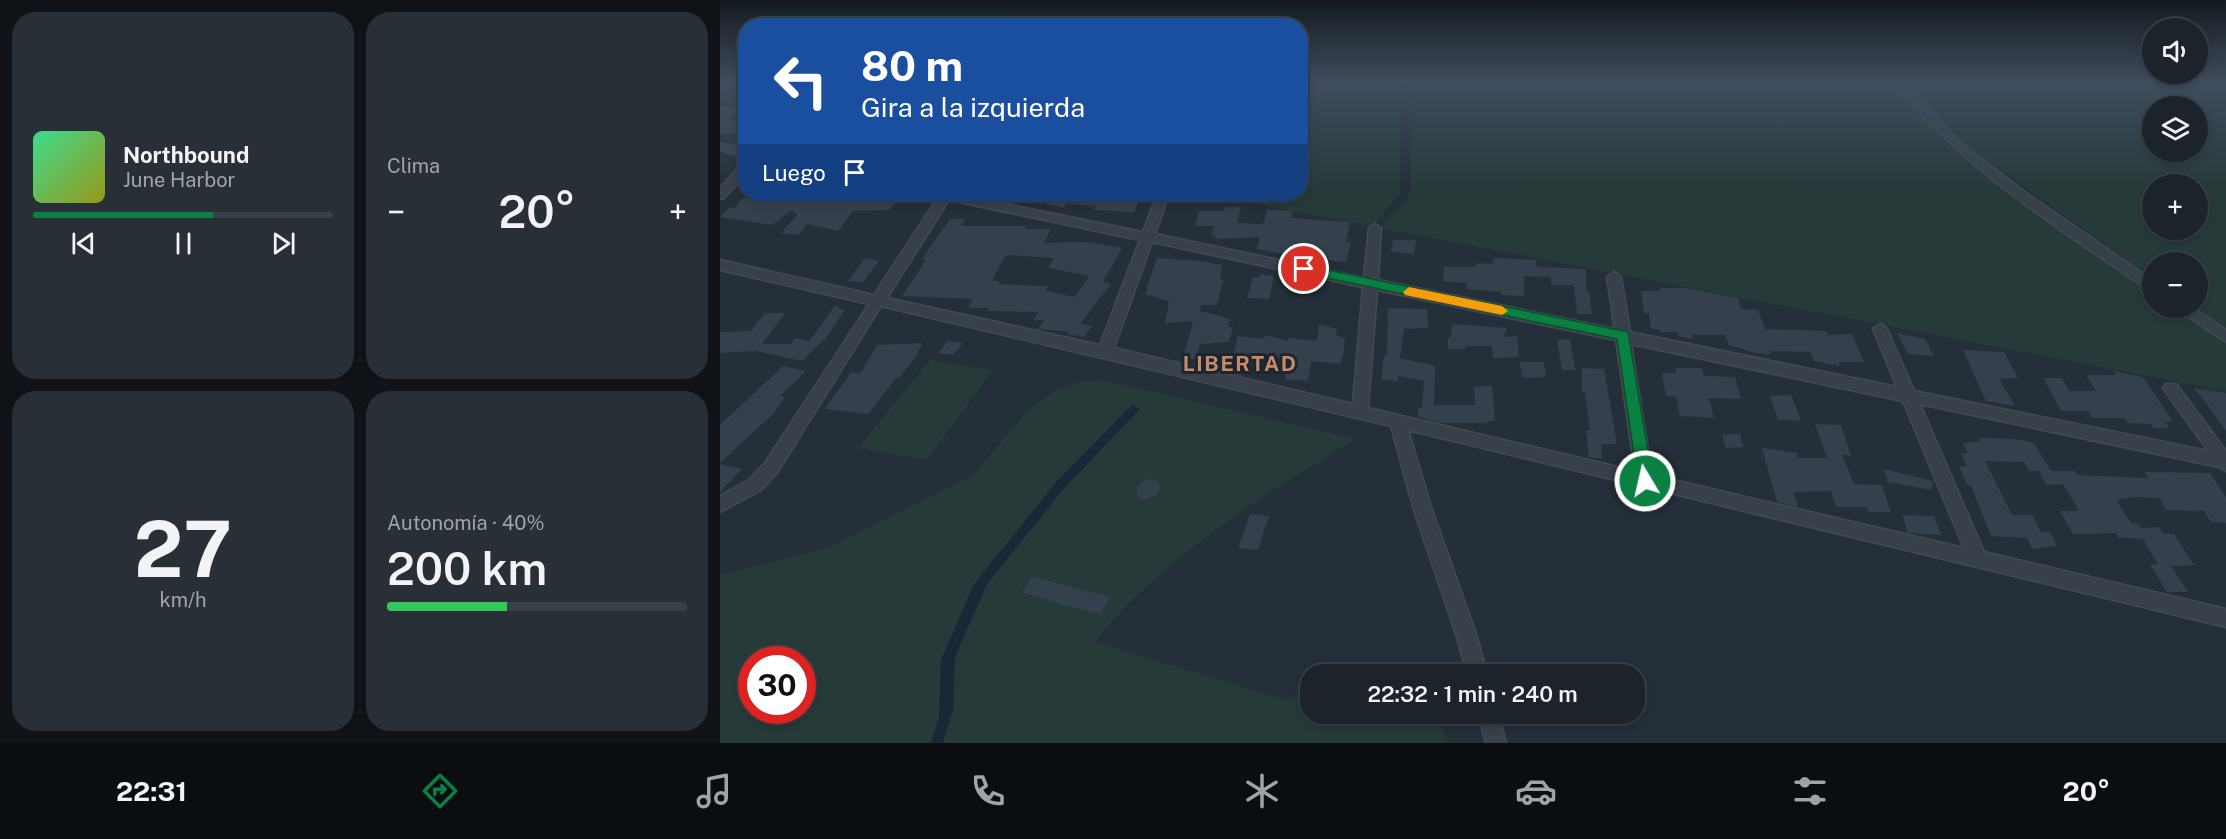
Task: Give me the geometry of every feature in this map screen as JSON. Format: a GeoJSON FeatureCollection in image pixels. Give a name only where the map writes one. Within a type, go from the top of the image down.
{"type":"FeatureCollection","features":[{"type":"Feature","properties":{"kind":"street"},"geometry":{"type":"LineString","coordinates":[[1931,117],[1953,141],[2021,195],[2142,279]]}},
{"type":"Feature","properties":{"kind":"street"},"geometry":{"type":"LineString","coordinates":[[720,147],[738,151]]}},
{"type":"Feature","properties":{"kind":"street"},"geometry":{"type":"LineString","coordinates":[[720,195],[738,176]]}},
{"type":"Feature","properties":{"kind":"street"},"geometry":{"type":"LineString","coordinates":[[720,505],[755,485],[771,468],[940,201]]}},
{"type":"Feature","properties":{"kind":"street"},"geometry":{"type":"LineString","coordinates":[[978,201],[2225,462]]}},
{"type":"Feature","properties":{"kind":"street"},"geometry":{"type":"LineString","coordinates":[[1105,352],[1160,201]]}},
{"type":"Feature","properties":{"kind":"street"},"geometry":{"type":"LineString","coordinates":[[1360,413],[1375,228]]}},
{"type":"Feature","properties":{"kind":"street"},"geometry":{"type":"LineString","coordinates":[[720,266],[1105,352],[2226,618]]}},
{"type":"Feature","properties":{"kind":"street"},"geometry":{"type":"LineString","coordinates":[[1614,278],[1645,481]]}},
{"type":"Feature","properties":{"kind":"street"},"geometry":{"type":"LineString","coordinates":[[2198,318],[2226,337]]}},
{"type":"Feature","properties":{"kind":"street"},"geometry":{"type":"LineString","coordinates":[[1880,329],[1978,560]]}},
{"type":"Feature","properties":{"kind":"street"},"geometry":{"type":"LineString","coordinates":[[2171,388],[2225,462]]}},
{"type":"Feature","properties":{"kind":"street"},"geometry":{"type":"LineString","coordinates":[[1398,422],[1423,510],[1474,664]]}},
{"type":"Feature","properties":{"kind":"street"},"geometry":{"type":"LineString","coordinates":[[1491,724],[1496,743]]}},
{"type":"Feature","properties":{"kind":"green space"},"geometry":{"type":"Polygon","coordinates":[[[1308,117],[1401,117],[1400,194],[1372,226],[1240,201],[1308,201],[1308,117]]]}},
{"type":"Feature","properties":{"kind":"green space"},"geometry":{"type":"Polygon","coordinates":[[[1410,117],[1922,117],[1945,142],[2142,284],[2142,318],[2190,318],[2226,344],[2226,391],[1379,228],[1406,201],[1411,190],[1410,117]]]}},
{"type":"Feature","properties":{"kind":"green space"},"geometry":{"type":"Polygon","coordinates":[[[1938,117],[2142,117],[2142,162],[2208,162],[2208,117],[2226,117],[2226,330],[2208,318],[2208,252],[2142,252],[2142,271],[1960,141],[1938,117]]]}},
{"type":"Feature","properties":{"kind":"green space"},"geometry":{"type":"Polygon","coordinates":[[[930,360],[993,370],[927,460],[858,448],[930,360]]]}},
{"type":"Feature","properties":{"kind":"green space"},"geometry":{"type":"Polygon","coordinates":[[[1083,380],[1112,382],[1356,439],[1251,505],[1182,556],[1150,583],[1095,642],[1286,700],[1300,693],[1300,724],[1439,724],[1449,743],[720,743],[720,575],[827,548],[974,474],[1030,408],[1055,391],[1083,380]]]}},
{"type":"Feature","properties":{"kind":"water"},"geometry":{"type":"Polygon","coordinates":[[[1132,405],[1140,409],[1066,486],[987,584],[955,657],[953,709],[943,743],[931,743],[939,716],[941,660],[974,584],[1057,481],[1132,405]]]}},
{"type":"Feature","properties":{"kind":"building"},"geometry":{"type":"Polygon","coordinates":[[[720,117],[733,117],[729,121],[738,121],[738,131],[735,134],[720,134],[720,117]]]}},
{"type":"Feature","properties":{"kind":"building"},"geometry":{"type":"Polygon","coordinates":[[[741,201],[841,203],[843,201],[896,201],[889,210],[853,211],[838,231],[807,224],[798,235],[781,233],[797,215],[792,210],[772,225],[720,217],[730,207],[735,208],[741,201]]]}},
{"type":"Feature","properties":{"kind":"building"},"geometry":{"type":"Polygon","coordinates":[[[1046,201],[1140,201],[1134,212],[1093,210],[1096,206],[1066,204],[1064,208],[1046,204],[1046,201]]]}},
{"type":"Feature","properties":{"kind":"building"},"geometry":{"type":"Polygon","coordinates":[[[1226,207],[1241,207],[1237,223],[1263,224],[1267,210],[1293,211],[1291,218],[1350,222],[1346,242],[1351,242],[1346,262],[1327,260],[1328,256],[1312,255],[1315,245],[1291,245],[1289,255],[1257,249],[1260,237],[1215,239],[1216,235],[1211,235],[1214,226],[1195,226],[1199,211],[1223,211],[1226,207]]]}},
{"type":"Feature","properties":{"kind":"building"},"geometry":{"type":"Polygon","coordinates":[[[950,219],[965,219],[961,226],[1026,226],[1025,229],[1051,229],[1044,243],[1087,242],[1122,248],[1103,282],[1111,284],[1080,324],[1092,326],[1084,337],[1067,334],[1069,332],[1038,329],[1044,320],[1033,320],[1038,312],[988,311],[989,308],[968,308],[973,299],[902,296],[926,260],[922,259],[950,219]],[[1010,255],[1004,257],[992,281],[999,281],[998,284],[1048,286],[1046,291],[1075,297],[1089,276],[1048,268],[1054,258],[1010,255]]]}},
{"type":"Feature","properties":{"kind":"building"},"geometry":{"type":"Polygon","coordinates":[[[1393,240],[1416,240],[1414,254],[1391,252],[1393,240]]]}},
{"type":"Feature","properties":{"kind":"building"},"geometry":{"type":"Polygon","coordinates":[[[865,258],[879,261],[863,282],[848,281],[865,258]]]}},
{"type":"Feature","properties":{"kind":"building"},"geometry":{"type":"Polygon","coordinates":[[[1157,258],[1202,261],[1222,265],[1220,280],[1223,280],[1217,305],[1201,305],[1200,311],[1230,319],[1228,327],[1233,327],[1229,342],[1200,344],[1196,359],[1183,359],[1193,321],[1165,323],[1169,301],[1145,294],[1157,258]]]}},
{"type":"Feature","properties":{"kind":"building"},"geometry":{"type":"Polygon","coordinates":[[[1493,258],[1536,260],[1537,267],[1586,269],[1586,291],[1589,291],[1592,314],[1577,314],[1574,285],[1551,285],[1551,277],[1524,276],[1524,296],[1466,289],[1467,283],[1443,281],[1444,267],[1476,267],[1476,263],[1493,264],[1493,258]]]}},
{"type":"Feature","properties":{"kind":"building"},"geometry":{"type":"Polygon","coordinates":[[[1260,274],[1274,276],[1269,299],[1247,298],[1253,277],[1259,277],[1260,274]]]}},
{"type":"Feature","properties":{"kind":"building"},"geometry":{"type":"Polygon","coordinates":[[[1660,288],[1686,288],[1738,298],[1741,309],[1758,310],[1765,329],[1826,331],[1828,335],[1852,334],[1864,362],[1839,362],[1840,366],[1814,361],[1811,352],[1755,353],[1729,345],[1725,335],[1692,335],[1693,339],[1678,336],[1678,332],[1660,332],[1659,329],[1651,329],[1649,313],[1644,313],[1641,291],[1661,291],[1660,288]]]}},
{"type":"Feature","properties":{"kind":"building"},"geometry":{"type":"Polygon","coordinates":[[[835,305],[844,311],[826,338],[802,361],[756,351],[720,353],[720,332],[751,331],[765,313],[785,313],[762,344],[790,344],[796,338],[809,342],[835,305]]]}},
{"type":"Feature","properties":{"kind":"building"},"geometry":{"type":"Polygon","coordinates":[[[1388,308],[1427,309],[1428,328],[1404,329],[1400,358],[1435,366],[1434,405],[1475,405],[1474,387],[1492,386],[1495,421],[1441,423],[1418,417],[1418,408],[1422,408],[1424,381],[1398,376],[1398,381],[1381,380],[1384,356],[1387,356],[1388,308]]]}},
{"type":"Feature","properties":{"kind":"building"},"geometry":{"type":"Polygon","coordinates":[[[1319,324],[1337,329],[1336,335],[1345,338],[1340,364],[1311,361],[1308,381],[1285,379],[1288,358],[1245,356],[1241,376],[1229,373],[1238,336],[1264,339],[1265,335],[1288,341],[1289,338],[1317,341],[1319,324]]]}},
{"type":"Feature","properties":{"kind":"building"},"geometry":{"type":"Polygon","coordinates":[[[1452,324],[1507,328],[1504,337],[1517,336],[1519,357],[1493,358],[1492,346],[1448,349],[1448,337],[1451,337],[1452,324]]]}},
{"type":"Feature","properties":{"kind":"building"},"geometry":{"type":"Polygon","coordinates":[[[1897,333],[1925,339],[1934,356],[1908,354],[1897,333]]]}},
{"type":"Feature","properties":{"kind":"building"},"geometry":{"type":"Polygon","coordinates":[[[1570,339],[1575,370],[1562,370],[1557,340],[1570,339]]]}},
{"type":"Feature","properties":{"kind":"building"},"geometry":{"type":"Polygon","coordinates":[[[948,341],[963,343],[953,355],[938,353],[948,341]]]}},
{"type":"Feature","properties":{"kind":"building"},"geometry":{"type":"Polygon","coordinates":[[[923,343],[914,359],[868,414],[825,409],[851,372],[861,373],[877,345],[923,343]]]}},
{"type":"Feature","properties":{"kind":"building"},"geometry":{"type":"Polygon","coordinates":[[[1963,350],[2004,352],[2018,378],[1999,379],[2015,406],[1986,401],[1963,350]]]}},
{"type":"Feature","properties":{"kind":"building"},"geometry":{"type":"Polygon","coordinates":[[[1520,362],[1544,362],[1546,377],[1522,378],[1520,362]]]}},
{"type":"Feature","properties":{"kind":"building"},"geometry":{"type":"Polygon","coordinates":[[[783,366],[806,371],[780,396],[785,397],[774,413],[720,463],[720,425],[783,366]]]}},
{"type":"Feature","properties":{"kind":"building"},"geometry":{"type":"Polygon","coordinates":[[[1582,368],[1604,369],[1617,444],[1601,444],[1602,458],[1589,458],[1586,430],[1590,430],[1585,392],[1582,392],[1582,368]]]}},
{"type":"Feature","properties":{"kind":"building"},"geometry":{"type":"Polygon","coordinates":[[[1675,368],[1702,368],[1704,376],[1735,377],[1741,399],[1709,398],[1714,418],[1680,416],[1676,396],[1666,396],[1662,373],[1676,373],[1675,368]]]}},
{"type":"Feature","properties":{"kind":"building"},"geometry":{"type":"Polygon","coordinates":[[[2113,371],[2143,377],[2173,422],[2165,422],[2169,428],[2154,428],[2151,424],[2128,423],[2125,418],[2092,418],[2088,411],[2061,411],[2043,378],[2062,378],[2069,391],[2096,391],[2086,375],[2116,375],[2113,371]]]}},
{"type":"Feature","properties":{"kind":"building"},"geometry":{"type":"Polygon","coordinates":[[[2193,388],[2226,393],[2226,431],[2204,400],[2193,388]]]}},
{"type":"Feature","properties":{"kind":"building"},"geometry":{"type":"Polygon","coordinates":[[[1791,395],[1801,421],[1778,420],[1770,396],[1791,395]]]}},
{"type":"Feature","properties":{"kind":"building"},"geometry":{"type":"Polygon","coordinates":[[[1815,424],[1841,425],[1851,456],[1842,454],[1854,484],[1882,485],[1891,512],[1869,512],[1867,507],[1836,507],[1831,491],[1793,492],[1798,507],[1777,502],[1762,448],[1797,453],[1798,458],[1827,458],[1815,424]]]}},
{"type":"Feature","properties":{"kind":"building"},"geometry":{"type":"Polygon","coordinates":[[[1740,434],[1743,447],[1726,448],[1722,435],[1740,434]]]}},
{"type":"Feature","properties":{"kind":"building"},"geometry":{"type":"Polygon","coordinates":[[[1978,438],[2017,439],[2034,443],[2051,471],[2075,471],[2077,475],[2148,478],[2145,472],[2210,473],[2226,497],[2226,523],[2211,522],[2204,511],[2166,510],[2160,498],[2134,497],[2116,500],[2131,523],[2139,524],[2140,528],[2159,527],[2163,534],[2174,534],[2194,565],[2171,566],[2188,592],[2167,592],[2150,564],[2158,564],[2143,539],[2117,537],[2117,533],[2073,534],[2060,511],[2079,511],[2063,484],[2046,485],[2039,471],[2029,471],[2024,462],[1985,461],[2012,515],[2032,515],[2041,532],[2050,532],[2057,546],[2032,549],[2027,538],[1991,536],[1971,486],[1967,485],[1959,467],[1967,466],[1961,453],[1968,453],[1963,443],[1980,442],[1978,438]]]}},
{"type":"Feature","properties":{"kind":"building"},"geometry":{"type":"Polygon","coordinates":[[[720,464],[742,469],[720,492],[720,464]]]}},
{"type":"Feature","properties":{"kind":"building"},"geometry":{"type":"Polygon","coordinates":[[[1884,469],[1933,481],[1931,490],[1888,482],[1884,469]]]}},
{"type":"Feature","properties":{"kind":"building"},"geometry":{"type":"Polygon","coordinates":[[[1146,479],[1157,480],[1161,487],[1156,496],[1145,500],[1140,499],[1136,492],[1137,487],[1146,479]]]}},
{"type":"Feature","properties":{"kind":"building"},"geometry":{"type":"Polygon","coordinates":[[[1250,514],[1269,516],[1258,550],[1238,548],[1250,514]]]}},
{"type":"Feature","properties":{"kind":"building"},"geometry":{"type":"Polygon","coordinates":[[[1902,515],[1934,516],[1941,535],[1908,533],[1902,515]]]}},
{"type":"Feature","properties":{"kind":"building"},"geometry":{"type":"Polygon","coordinates":[[[1032,576],[1110,597],[1101,614],[1064,605],[1022,592],[1032,576]]]}},
{"type":"Feature","properties":{"kind":"slow traffic"},"geometry":{"type":"LineString","coordinates":[[1409,292],[1502,311]]}},
{"type":"Feature","properties":{"kind":"district","name":"LIBERTAD"},"geometry":{"type":"Point","coordinates":[1240,364]}},
{"type":"Feature","properties":{"kind":"route"},"geometry":{"type":"LineString","coordinates":[[1304,269],[1623,335],[1645,481]]}}]}
